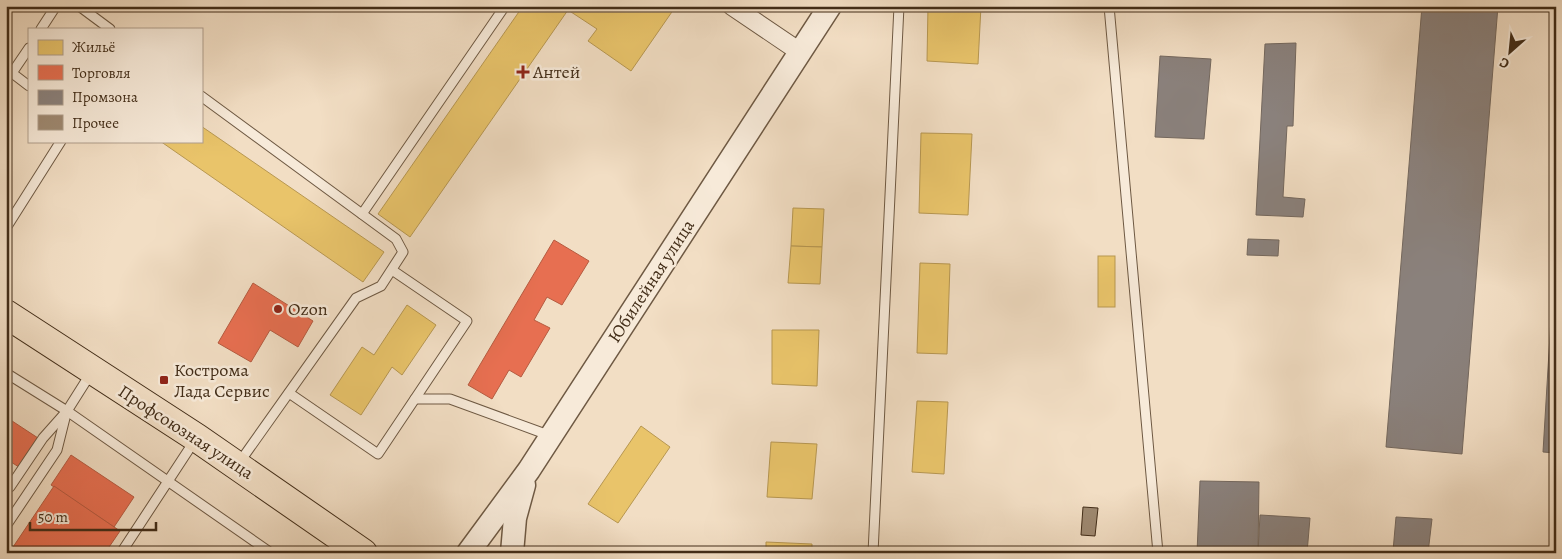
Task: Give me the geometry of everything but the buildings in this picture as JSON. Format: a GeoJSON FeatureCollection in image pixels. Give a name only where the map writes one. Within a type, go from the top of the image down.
{"type":"FeatureCollection","features":[{"type":"Feature","properties":{"kind":"highway","name":"Профсоюзная улица"},"geometry":{"type":"LineString","coordinates":[[6,314],[196,438],[364,553]]}},
{"type":"Feature","properties":{"kind":"street"},"geometry":{"type":"LineString","coordinates":[[732,6],[800,52]]}},
{"type":"Feature","properties":{"kind":"street","name":"Юбилейная улица"},"geometry":{"type":"LineString","coordinates":[[468,553],[529,470],[830,6]]}},
{"type":"Feature","properties":{"kind":"street"},"geometry":{"type":"LineString","coordinates":[[512,553],[515,518],[529,470]]}},
{"type":"Feature","properties":{"kind":"lane"},"geometry":{"type":"LineString","coordinates":[[43,28],[56,6]]}},
{"type":"Feature","properties":{"kind":"lane"},"geometry":{"type":"LineString","coordinates":[[79,6],[109,28]]}},
{"type":"Feature","properties":{"kind":"lane"},"geometry":{"type":"LineString","coordinates":[[362,214],[505,6]]}},
{"type":"Feature","properties":{"kind":"lane"},"geometry":{"type":"LineString","coordinates":[[873,553],[898,6]]}},
{"type":"Feature","properties":{"kind":"lane"},"geometry":{"type":"LineString","coordinates":[[1109,6],[1158,553]]}},
{"type":"Feature","properties":{"kind":"lane"},"geometry":{"type":"LineString","coordinates":[[28,49],[12,72],[28,85]]}},
{"type":"Feature","properties":{"kind":"lane"},"geometry":{"type":"LineString","coordinates":[[202,97],[396,239],[403,252],[381,286],[356,298],[237,466]]}},
{"type":"Feature","properties":{"kind":"lane"},"geometry":{"type":"LineString","coordinates":[[6,228],[60,142]]}},
{"type":"Feature","properties":{"kind":"lane"},"geometry":{"type":"LineString","coordinates":[[289,393],[378,454],[467,321],[392,270]]}},
{"type":"Feature","properties":{"kind":"lane"},"geometry":{"type":"LineString","coordinates":[[10,487],[43,438],[67,411],[92,371]]}},
{"type":"Feature","properties":{"kind":"lane"},"geometry":{"type":"LineString","coordinates":[[6,373],[67,411],[271,553]]}},
{"type":"Feature","properties":{"kind":"lane"},"geometry":{"type":"LineString","coordinates":[[415,399],[450,399],[551,436]]}},
{"type":"Feature","properties":{"kind":"lane"},"geometry":{"type":"LineString","coordinates":[[6,526],[57,450],[67,411]]}},
{"type":"Feature","properties":{"kind":"lane"},"geometry":{"type":"LineString","coordinates":[[121,553],[196,438]]}},
{"type":"Feature","properties":{"kind":"place","name":"Антей"},"geometry":{"type":"Point","coordinates":[523,72]}},
{"type":"Feature","properties":{"kind":"place","name":"Ozon"},"geometry":{"type":"Point","coordinates":[278,309]}},
{"type":"Feature","properties":{"kind":"place","name":"Кострома Лада Сервис"},"geometry":{"type":"Point","coordinates":[164,380]}}]}
